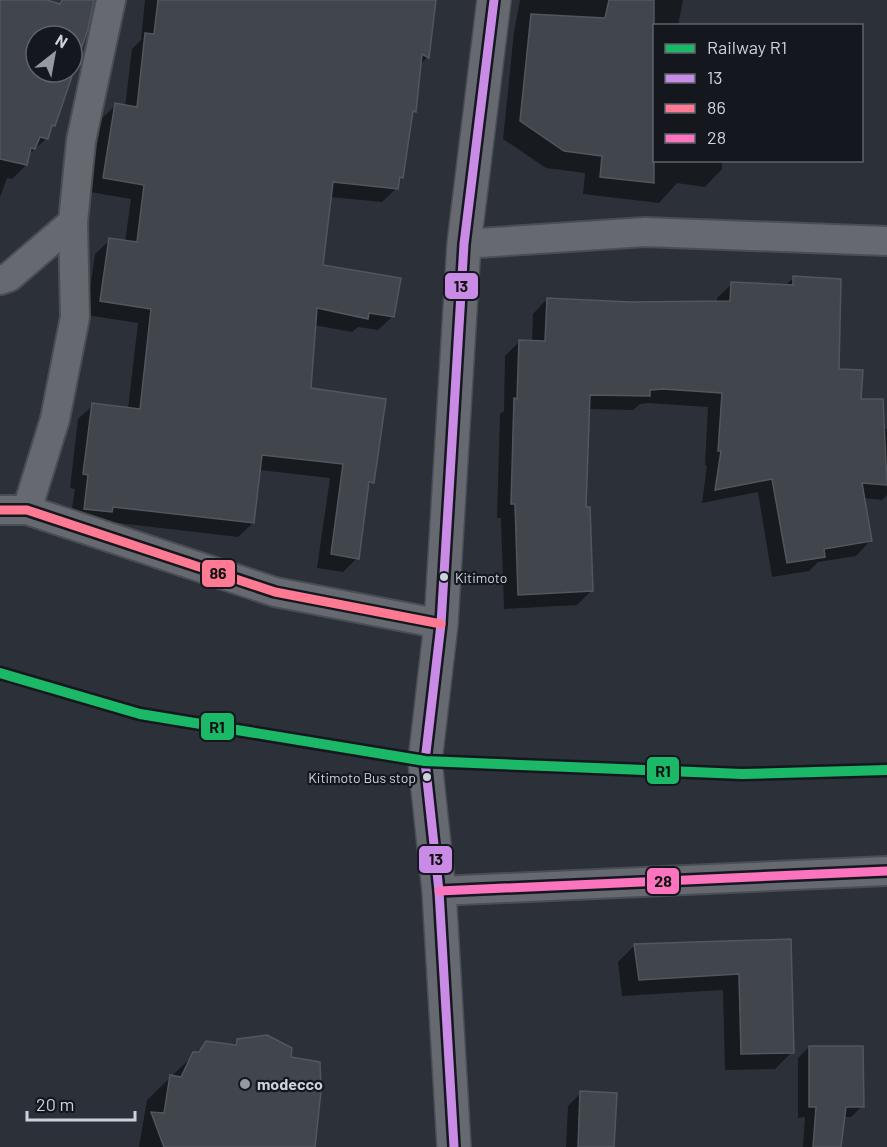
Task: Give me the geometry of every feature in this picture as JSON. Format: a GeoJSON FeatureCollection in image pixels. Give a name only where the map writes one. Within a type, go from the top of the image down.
{"type":"FeatureCollection","features":[{"type":"Feature","properties":{"kind":"street"},"geometry":{"type":"LineString","coordinates":[[111,0],[81,141],[73,222],[75,317],[55,419],[14,510],[275,592],[441,624]]}},
{"type":"Feature","properties":{"kind":"street"},"geometry":{"type":"LineString","coordinates":[[454,1147],[439,891],[425,761],[441,624],[464,244],[494,0]]}},
{"type":"Feature","properties":{"kind":"street"},"geometry":{"type":"LineString","coordinates":[[0,280],[9,277],[73,222]]}},
{"type":"Feature","properties":{"kind":"street"},"geometry":{"type":"LineString","coordinates":[[464,244],[645,232],[887,242]]}},
{"type":"Feature","properties":{"kind":"street"},"geometry":{"type":"LineString","coordinates":[[439,891],[887,871]]}},
{"type":"Feature","properties":{"kind":"building"},"geometry":{"type":"Polygon","coordinates":[[[0,0],[47,0],[60,4],[62,0],[94,0],[84,41],[84,24],[24,24],[24,84],[69,84],[55,126],[52,125],[48,139],[40,137],[35,149],[31,148],[27,165],[0,159],[0,0]]]}},
{"type":"Feature","properties":{"kind":"building"},"geometry":{"type":"Polygon","coordinates":[[[158,0],[436,0],[429,58],[422,54],[416,112],[413,111],[403,178],[400,177],[398,189],[333,182],[323,265],[401,278],[394,317],[369,313],[368,319],[317,308],[311,388],[386,399],[374,483],[369,482],[359,559],[331,554],[343,464],[262,455],[254,523],[113,507],[112,512],[84,509],[88,475],[83,474],[92,403],[140,409],[151,309],[100,301],[109,238],[137,242],[144,185],[103,178],[115,103],[137,107],[145,33],[154,34],[158,0]]]}},
{"type":"Feature","properties":{"kind":"building"},"geometry":{"type":"Polygon","coordinates":[[[609,0],[654,0],[654,183],[600,177],[602,156],[564,151],[520,121],[531,14],[605,18],[609,0]]]}},
{"type":"Feature","properties":{"kind":"building"},"geometry":{"type":"Polygon","coordinates":[[[793,276],[841,279],[839,369],[863,370],[861,399],[883,399],[887,485],[862,483],[872,541],[824,549],[825,557],[787,563],[772,479],[715,490],[721,451],[718,451],[722,393],[663,389],[650,390],[650,396],[590,395],[586,507],[590,507],[593,591],[518,595],[515,504],[511,504],[514,398],[517,399],[519,340],[545,341],[547,298],[630,302],[730,301],[731,282],[793,285],[793,276]]]}},
{"type":"Feature","properties":{"kind":"building"},"geometry":{"type":"Polygon","coordinates":[[[791,939],[794,1053],[741,1054],[739,974],[639,980],[634,944],[791,939]]]}},
{"type":"Feature","properties":{"kind":"building","name":"modecco"},"geometry":{"type":"Polygon","coordinates":[[[267,1035],[292,1048],[291,1057],[320,1062],[321,1091],[315,1147],[164,1147],[151,1112],[164,1113],[170,1075],[181,1077],[193,1052],[199,1052],[206,1041],[236,1045],[237,1039],[267,1035]]]}},
{"type":"Feature","properties":{"kind":"building"},"geometry":{"type":"Polygon","coordinates":[[[809,1046],[863,1046],[864,1107],[846,1107],[841,1147],[813,1147],[816,1107],[809,1107],[809,1046]]]}},
{"type":"Feature","properties":{"kind":"building"},"geometry":{"type":"Polygon","coordinates":[[[580,1091],[617,1093],[614,1147],[578,1147],[580,1091]]]}},
{"type":"Feature","properties":{"kind":"rail line","name":"R1"},"geometry":{"type":"LineString","coordinates":[[0,673],[140,714],[425,761],[742,774],[887,770]]}},
{"type":"Feature","properties":{"kind":"transit line","name":"13"},"geometry":{"type":"LineString","coordinates":[[454,1147],[439,891],[425,761],[441,624],[464,244],[494,0]]}},
{"type":"Feature","properties":{"kind":"transit line","name":"86"},"geometry":{"type":"LineString","coordinates":[[0,510],[27,510],[275,592],[441,624]]}},
{"type":"Feature","properties":{"kind":"transit line","name":"28"},"geometry":{"type":"LineString","coordinates":[[439,891],[887,871]]}},
{"type":"Feature","properties":{"kind":"place","name":"Kitimoto"},"geometry":{"type":"Point","coordinates":[444,577]}},
{"type":"Feature","properties":{"kind":"place","name":"Kitimoto Bus stop"},"geometry":{"type":"Point","coordinates":[427,777]}},
{"type":"Feature","properties":{"kind":"place","name":"modecco"},"geometry":{"type":"Point","coordinates":[245,1084]}}]}
